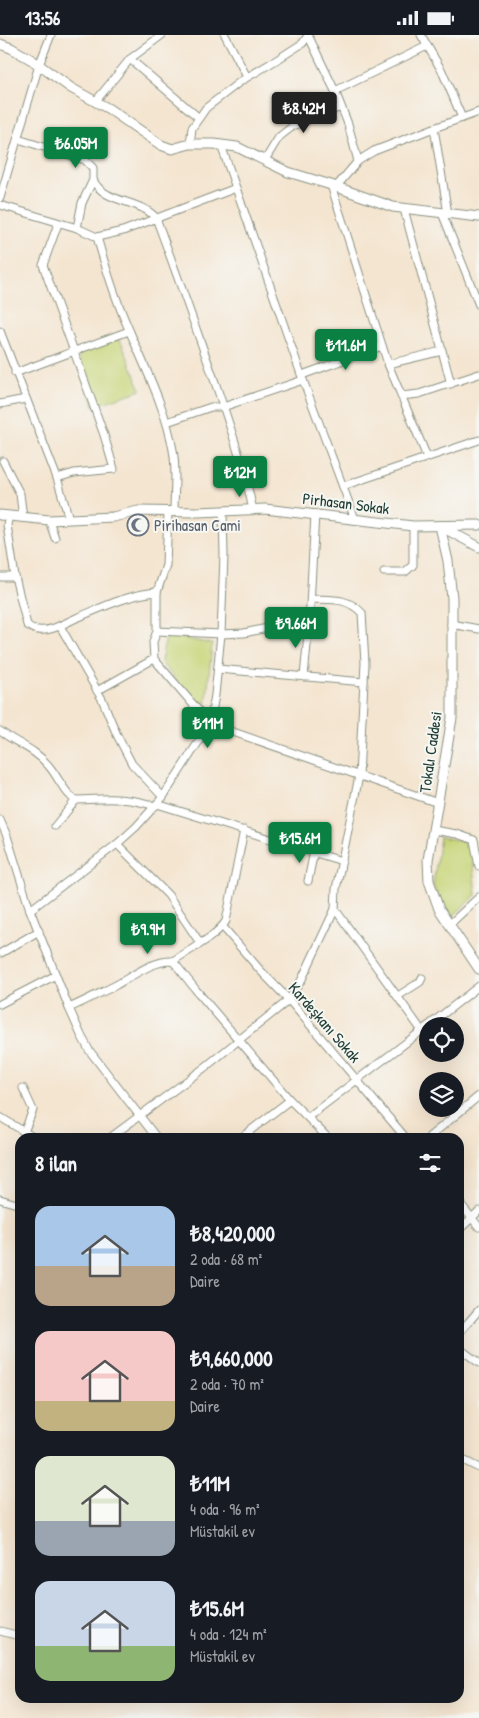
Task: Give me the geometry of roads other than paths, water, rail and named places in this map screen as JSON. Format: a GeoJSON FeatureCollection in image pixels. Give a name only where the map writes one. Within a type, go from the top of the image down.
{"type":"FeatureCollection","features":[{"type":"Feature","properties":{"kind":"street"},"geometry":{"type":"LineString","coordinates":[[0,198],[39,65],[51,35]]}},
{"type":"Feature","properties":{"kind":"street"},"geometry":{"type":"LineString","coordinates":[[95,102],[130,59],[162,35]]}},
{"type":"Feature","properties":{"kind":"street"},"geometry":{"type":"LineString","coordinates":[[225,35],[248,77]]}},
{"type":"Feature","properties":{"kind":"street"},"geometry":{"type":"LineString","coordinates":[[190,144],[192,128],[206,108],[248,77],[302,43],[308,35],[335,91],[348,125],[358,161]]}},
{"type":"Feature","properties":{"kind":"street"},"geometry":{"type":"LineString","coordinates":[[421,35],[442,71],[462,118]]}},
{"type":"Feature","properties":{"kind":"street"},"geometry":{"type":"LineString","coordinates":[[0,44],[11,47],[71,88],[109,109],[160,145],[172,149],[190,144],[237,147],[288,172],[384,205],[479,217]]}},
{"type":"Feature","properties":{"kind":"street"},"geometry":{"type":"LineString","coordinates":[[335,91],[427,46]]}},
{"type":"Feature","properties":{"kind":"street"},"geometry":{"type":"LineString","coordinates":[[130,59],[199,118]]}},
{"type":"Feature","properties":{"kind":"street"},"geometry":{"type":"LineString","coordinates":[[265,160],[278,137],[293,126],[341,107]]}},
{"type":"Feature","properties":{"kind":"street"},"geometry":{"type":"LineString","coordinates":[[333,186],[358,161],[374,151],[479,112]]}},
{"type":"Feature","properties":{"kind":"street"},"geometry":{"type":"LineString","coordinates":[[434,128],[445,214],[476,292],[479,305]]}},
{"type":"Feature","properties":{"kind":"street"},"geometry":{"type":"LineString","coordinates":[[18,139],[85,160],[93,168],[93,180],[82,203],[77,228]]}},
{"type":"Feature","properties":{"kind":"street"},"geometry":{"type":"LineString","coordinates":[[221,145],[355,519]]}},
{"type":"Feature","properties":{"kind":"street"},"geometry":{"type":"LineString","coordinates":[[93,180],[97,188],[105,193],[142,207],[156,218],[190,309],[223,407],[248,485],[252,510]]}},
{"type":"Feature","properties":{"kind":"street"},"geometry":{"type":"LineString","coordinates":[[333,186],[388,364],[427,457]]}},
{"type":"Feature","properties":{"kind":"street"},"geometry":{"type":"LineString","coordinates":[[0,205],[58,224],[77,228],[97,237],[123,231],[236,188]]}},
{"type":"Feature","properties":{"kind":"street"},"geometry":{"type":"LineString","coordinates":[[404,209],[451,384]]}},
{"type":"Feature","properties":{"kind":"street"},"geometry":{"type":"LineString","coordinates":[[57,478],[74,473],[114,469],[104,435],[43,265],[58,224]]}},
{"type":"Feature","properties":{"kind":"street"},"geometry":{"type":"LineString","coordinates":[[97,237],[108,274],[129,331],[146,366],[167,422],[174,452],[166,565],[157,592],[157,631],[152,642],[154,659],[210,724],[438,803]]}},
{"type":"Feature","properties":{"kind":"street"},"geometry":{"type":"LineString","coordinates":[[0,331],[57,478],[69,519]]}},
{"type":"Feature","properties":{"kind":"street"},"geometry":{"type":"LineString","coordinates":[[15,373],[129,331]]}},
{"type":"Feature","properties":{"kind":"street"},"geometry":{"type":"LineString","coordinates":[[167,422],[211,407],[223,407],[303,378],[382,346]]}},
{"type":"Feature","properties":{"kind":"street"},"geometry":{"type":"LineString","coordinates":[[388,364],[442,351]]}},
{"type":"Feature","properties":{"kind":"street"},"geometry":{"type":"LineString","coordinates":[[401,396],[419,394],[479,374]]}},
{"type":"Feature","properties":{"kind":"street"},"geometry":{"type":"LineString","coordinates":[[0,404],[26,399]]}},
{"type":"Feature","properties":{"kind":"street"},"geometry":{"type":"LineString","coordinates":[[343,486],[479,440]]}},
{"type":"Feature","properties":{"kind":"street"},"geometry":{"type":"LineString","coordinates":[[3,461],[20,495],[23,518]]}},
{"type":"Feature","properties":{"kind":"street","name":"Pirhasan Sokak"},"geometry":{"type":"LineString","coordinates":[[4,515],[50,520],[114,517],[138,511],[171,512],[265,509],[413,526],[479,525]]}},
{"type":"Feature","properties":{"kind":"street"},"geometry":{"type":"LineString","coordinates":[[30,909],[118,844],[156,805],[210,724],[221,635],[224,555],[223,511]]}},
{"type":"Feature","properties":{"kind":"street"},"geometry":{"type":"LineString","coordinates":[[4,515],[16,577],[28,625],[32,629],[38,631],[60,626],[130,598],[157,592]]}},
{"type":"Feature","properties":{"kind":"street"},"geometry":{"type":"LineString","coordinates":[[304,677],[311,599],[315,515]]}},
{"type":"Feature","properties":{"kind":"street"},"geometry":{"type":"LineString","coordinates":[[50,520],[55,538]]}},
{"type":"Feature","properties":{"kind":"street"},"geometry":{"type":"LineString","coordinates":[[384,572],[406,572],[413,565],[413,526]]}},
{"type":"Feature","properties":{"kind":"street"},"geometry":{"type":"LineString","coordinates":[[440,526],[479,547]]}},
{"type":"Feature","properties":{"kind":"street","name":"Tokalı Caddesi"},"geometry":{"type":"LineString","coordinates":[[440,526],[448,561],[452,598],[452,718],[428,859],[429,881],[438,909],[479,969]]}},
{"type":"Feature","properties":{"kind":"street"},"geometry":{"type":"LineString","coordinates":[[0,577],[16,577]]}},
{"type":"Feature","properties":{"kind":"street"},"geometry":{"type":"LineString","coordinates":[[117,1133],[290,1000],[335,909],[336,889],[359,777],[365,663],[362,613],[354,605],[341,600],[311,599]]}},
{"type":"Feature","properties":{"kind":"street"},"geometry":{"type":"LineString","coordinates":[[157,631],[221,635],[244,633],[277,626],[304,627],[309,623]]}},
{"type":"Feature","properties":{"kind":"street"},"geometry":{"type":"LineString","coordinates":[[451,624],[479,629]]}},
{"type":"Feature","properties":{"kind":"street"},"geometry":{"type":"LineString","coordinates":[[60,626],[97,691],[132,764],[163,797]]}},
{"type":"Feature","properties":{"kind":"street"},"geometry":{"type":"LineString","coordinates":[[97,691],[154,659]]}},
{"type":"Feature","properties":{"kind":"street"},"geometry":{"type":"LineString","coordinates":[[218,669],[364,682]]}},
{"type":"Feature","properties":{"kind":"street"},"geometry":{"type":"LineString","coordinates":[[0,731],[35,753],[48,765],[68,794],[76,800],[110,797],[139,801],[314,851],[342,861]]}},
{"type":"Feature","properties":{"kind":"street"},"geometry":{"type":"LineString","coordinates":[[55,825],[76,800]]}},
{"type":"Feature","properties":{"kind":"street"},"geometry":{"type":"LineString","coordinates":[[0,820],[38,931],[81,1035],[90,1050],[153,1133]]}},
{"type":"Feature","properties":{"kind":"street"},"geometry":{"type":"LineString","coordinates":[[433,830],[457,834],[474,840],[479,864]]}},
{"type":"Feature","properties":{"kind":"street"},"geometry":{"type":"LineString","coordinates":[[69,1007],[92,998],[154,965],[173,961],[223,927],[226,921],[244,831]]}},
{"type":"Feature","properties":{"kind":"street"},"geometry":{"type":"LineString","coordinates":[[118,844],[168,895],[200,943]]}},
{"type":"Feature","properties":{"kind":"street"},"geometry":{"type":"LineString","coordinates":[[308,881],[314,851]]}},
{"type":"Feature","properties":{"kind":"street"},"geometry":{"type":"LineString","coordinates":[[449,925],[479,897]]}},
{"type":"Feature","properties":{"kind":"street"},"geometry":{"type":"LineString","coordinates":[[335,909],[398,996],[419,1020]]}},
{"type":"Feature","properties":{"kind":"street","name":"Kardeşkanı Sokak"},"geometry":{"type":"LineString","coordinates":[[223,927],[260,970],[290,1000],[402,1133]]}},
{"type":"Feature","properties":{"kind":"street"},"geometry":{"type":"LineString","coordinates":[[1,953],[38,931]]}},
{"type":"Feature","properties":{"kind":"street"},"geometry":{"type":"LineString","coordinates":[[173,961],[290,1099],[323,1133]]}},
{"type":"Feature","properties":{"kind":"street"},"geometry":{"type":"LineString","coordinates":[[0,1004],[56,975]]}},
{"type":"Feature","properties":{"kind":"street"},"geometry":{"type":"LineString","coordinates":[[398,996],[420,982],[422,978]]}},
{"type":"Feature","properties":{"kind":"street"},"geometry":{"type":"LineString","coordinates":[[440,1017],[479,986]]}},
{"type":"Feature","properties":{"kind":"street"},"geometry":{"type":"LineString","coordinates":[[308,1117],[419,1033]]}},
{"type":"Feature","properties":{"kind":"street"},"geometry":{"type":"LineString","coordinates":[[0,1117],[24,1132],[33,1110],[23,1087]]}},
{"type":"Feature","properties":{"kind":"street"},"geometry":{"type":"LineString","coordinates":[[434,1133],[479,1096]]}},
{"type":"Feature","properties":{"kind":"street"},"geometry":{"type":"LineString","coordinates":[[247,1133],[290,1099]]}},
{"type":"Feature","properties":{"kind":"street"},"geometry":{"type":"LineString","coordinates":[[0,1199],[15,1204]]}},
{"type":"Feature","properties":{"kind":"street"},"geometry":{"type":"LineString","coordinates":[[464,1209],[479,1227]]}},
{"type":"Feature","properties":{"kind":"street"},"geometry":{"type":"LineString","coordinates":[[464,1224],[479,1211]]}},
{"type":"Feature","properties":{"kind":"street"},"geometry":{"type":"LineString","coordinates":[[464,1327],[479,1310]]}},
{"type":"Feature","properties":{"kind":"street"},"geometry":{"type":"LineString","coordinates":[[464,1352],[479,1363]]}},
{"type":"Feature","properties":{"kind":"street"},"geometry":{"type":"LineString","coordinates":[[464,1460],[479,1468]]}},
{"type":"Feature","properties":{"kind":"street"},"geometry":{"type":"LineString","coordinates":[[0,1631],[15,1636]]}},
{"type":"Feature","properties":{"kind":"place","name":"Pirihasan Cami"},"geometry":{"type":"Point","coordinates":[138,525]}}]}
